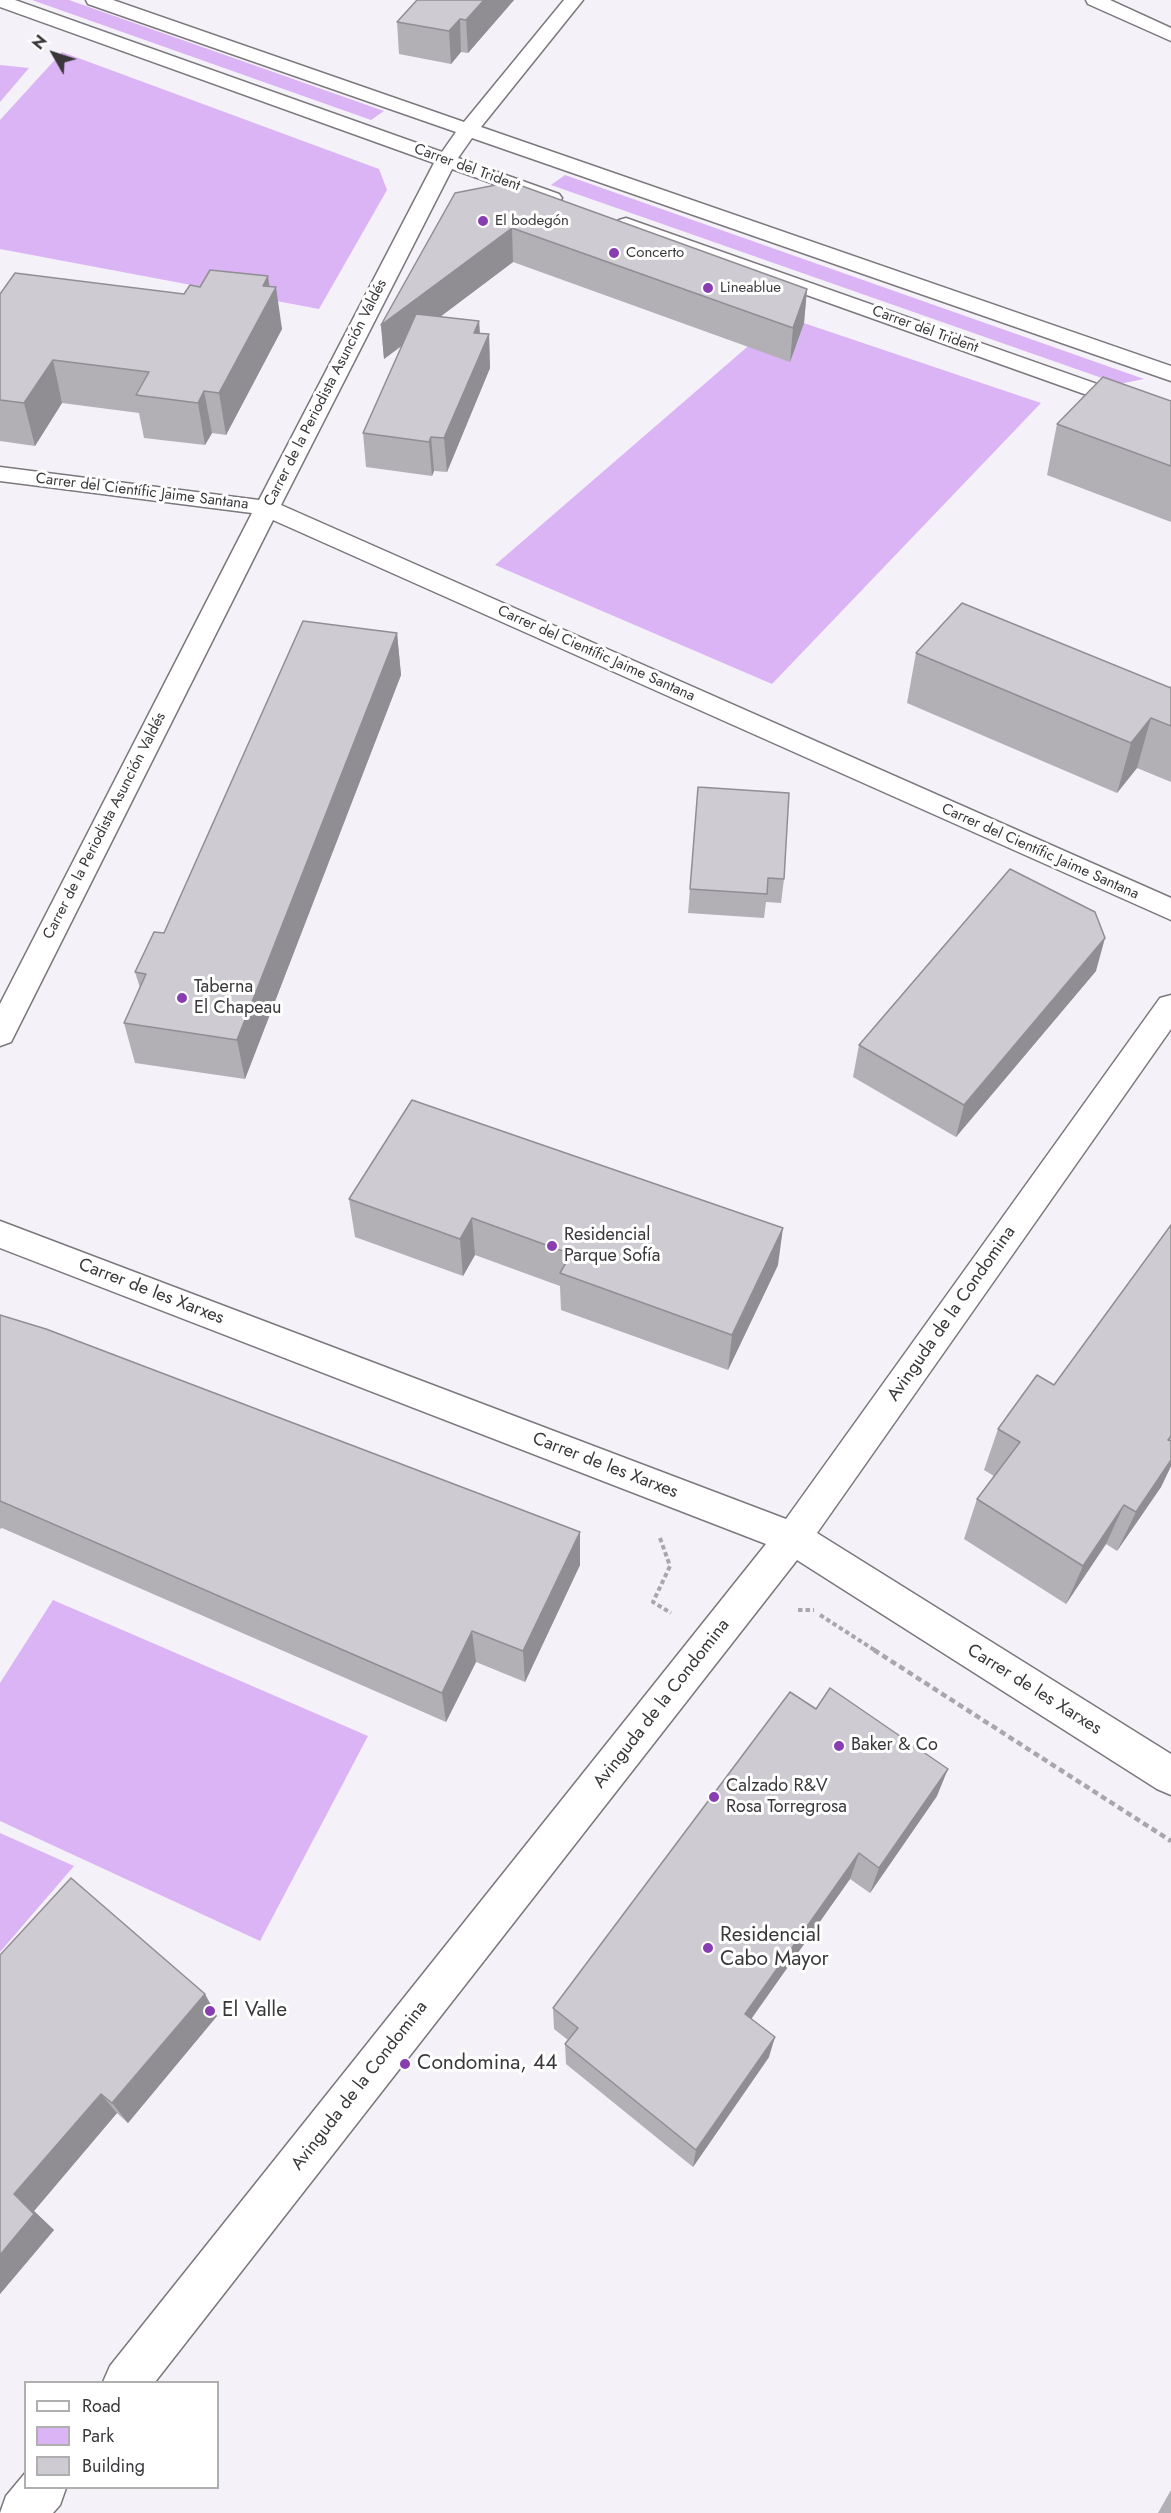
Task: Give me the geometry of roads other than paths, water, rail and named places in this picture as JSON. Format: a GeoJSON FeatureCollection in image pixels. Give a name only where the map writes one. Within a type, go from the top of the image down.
{"type":"FeatureCollection","features":[{"type":"Feature","properties":{"kind":"street","name":"Carrer del Trident"},"geometry":{"type":"LineString","coordinates":[[95,0],[1171,374]]}},
{"type":"Feature","properties":{"kind":"street","name":"Carrer de la Periodista Asunción Valdés"},"geometry":{"type":"LineString","coordinates":[[0,1034],[446,160],[574,0]]}},
{"type":"Feature","properties":{"kind":"street"},"geometry":{"type":"LineString","coordinates":[[1095,0],[1171,35]]}},
{"type":"Feature","properties":{"kind":"street","name":"Carrer del Trident"},"geometry":{"type":"LineString","coordinates":[[0,2],[569,204]]}},
{"type":"Feature","properties":{"kind":"street","name":"Carrer del Trident"},"geometry":{"type":"LineString","coordinates":[[602,216],[1171,418]]}},
{"type":"Feature","properties":{"kind":"street","name":"Carrer del Científic Jaime Santana"},"geometry":{"type":"LineString","coordinates":[[0,474],[267,508],[1171,910]]}},
{"type":"Feature","properties":{"kind":"street","name":"Avinguda de la Condomina"},"geometry":{"type":"LineString","coordinates":[[127,2381],[793,1538],[1171,1006]]}},
{"type":"Feature","properties":{"kind":"street","name":"Carrer de les Xarxes"},"geometry":{"type":"LineString","coordinates":[[0,1234],[793,1538],[1171,1776]]}},
{"type":"Feature","properties":{"kind":"street"},"geometry":{"type":"LineString","coordinates":[[23,2513],[41,2489]]}},
{"type":"Feature","properties":{"kind":"place","name":"El bodegón"},"geometry":{"type":"Point","coordinates":[483,221]}},
{"type":"Feature","properties":{"kind":"place","name":"Concerto"},"geometry":{"type":"Point","coordinates":[614,253]}},
{"type":"Feature","properties":{"kind":"place","name":"Lineablue"},"geometry":{"type":"Point","coordinates":[708,288]}},
{"type":"Feature","properties":{"kind":"place","name":"Taberna El Chapeau"},"geometry":{"type":"Point","coordinates":[182,998]}},
{"type":"Feature","properties":{"kind":"place","name":"Residencial Parque Sofía"},"geometry":{"type":"Point","coordinates":[552,1246]}},
{"type":"Feature","properties":{"kind":"place","name":"Baker & Co"},"geometry":{"type":"Point","coordinates":[839,1746]}},
{"type":"Feature","properties":{"kind":"place","name":"Calzado R&V Rosa Torregrosa"},"geometry":{"type":"Point","coordinates":[714,1797]}},
{"type":"Feature","properties":{"kind":"place","name":"Residencial Cabo Mayor"},"geometry":{"type":"Point","coordinates":[708,1948]}},
{"type":"Feature","properties":{"kind":"place","name":"El Valle"},"geometry":{"type":"Point","coordinates":[210,2011]}},
{"type":"Feature","properties":{"kind":"place","name":"Condomina, 44"},"geometry":{"type":"Point","coordinates":[405,2064]}}]}
